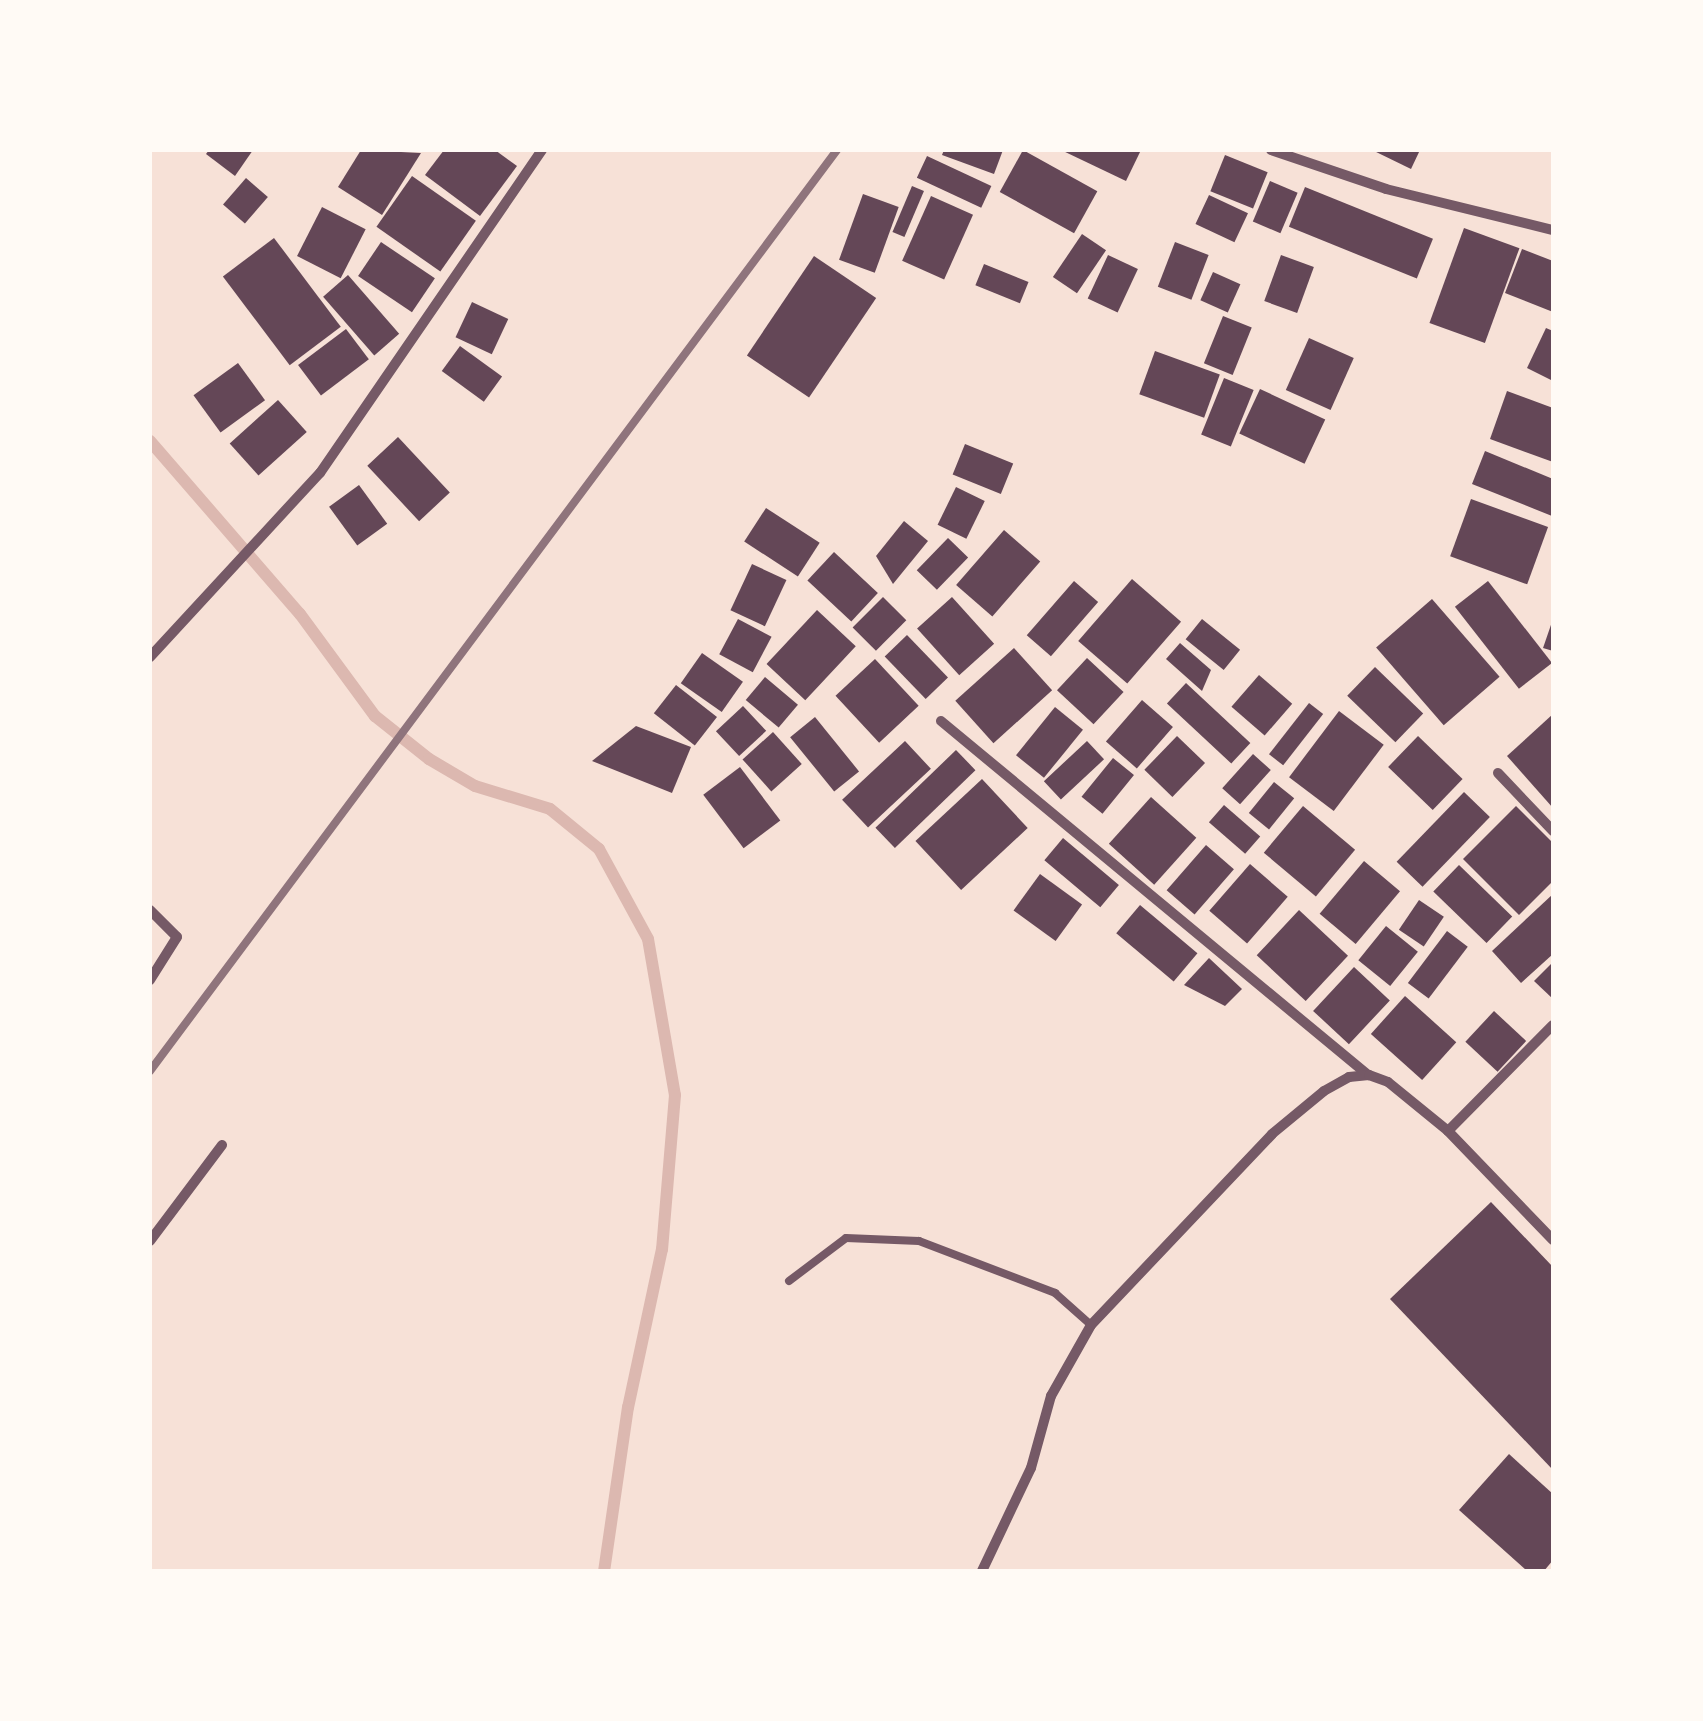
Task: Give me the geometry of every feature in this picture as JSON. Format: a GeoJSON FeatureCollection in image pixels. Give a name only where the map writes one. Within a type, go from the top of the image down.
{"type":"FeatureCollection","features":[{"type":"Feature","properties":{"kind":"street"},"geometry":{"type":"LineString","coordinates":[[150,657],[218,588],[320,473],[542,150]]}},
{"type":"Feature","properties":{"kind":"street"},"geometry":{"type":"LineString","coordinates":[[1271,150],[1386,189],[1553,230]]}},
{"type":"Feature","properties":{"kind":"street"},"geometry":{"type":"LineString","coordinates":[[942,721],[1369,1075],[1408,1096],[1448,1130],[1553,1240]]}},
{"type":"Feature","properties":{"kind":"street"},"geometry":{"type":"LineString","coordinates":[[1498,773],[1553,831]]}},
{"type":"Feature","properties":{"kind":"street"},"geometry":{"type":"LineString","coordinates":[[150,910],[177,937],[150,980]]}},
{"type":"Feature","properties":{"kind":"street"},"geometry":{"type":"LineString","coordinates":[[1448,1130],[1553,1025]]}},
{"type":"Feature","properties":{"kind":"street"},"geometry":{"type":"LineString","coordinates":[[982,1571],[1031,1468],[1052,1396],[1092,1326],[1272,1134],[1324,1091],[1349,1077],[1369,1075]]}},
{"type":"Feature","properties":{"kind":"street"},"geometry":{"type":"LineString","coordinates":[[150,1241],[222,1145]]}},
{"type":"Feature","properties":{"kind":"lane"},"geometry":{"type":"LineString","coordinates":[[789,1281],[846,1238],[919,1241],[1055,1293],[1092,1326]]}},
{"type":"Feature","properties":{"kind":"building"},"geometry":{"type":"Polygon","coordinates":[[[209,150],[253,150],[235,176],[206,154],[209,150]]]}},
{"type":"Feature","properties":{"kind":"building"},"geometry":{"type":"Polygon","coordinates":[[[361,150],[421,153],[382,215],[338,187],[361,150]]]}},
{"type":"Feature","properties":{"kind":"building"},"geometry":{"type":"Polygon","coordinates":[[[444,150],[495,150],[517,166],[480,216],[425,175],[444,150]]]}},
{"type":"Feature","properties":{"kind":"building"},"geometry":{"type":"Polygon","coordinates":[[[944,150],[1003,150],[994,174],[942,155],[944,150]]]}},
{"type":"Feature","properties":{"kind":"building"},"geometry":{"type":"Polygon","coordinates":[[[1023,150],[1097,191],[1074,233],[1000,192],[1023,150]]]}},
{"type":"Feature","properties":{"kind":"building"},"geometry":{"type":"Polygon","coordinates":[[[1061,150],[1141,150],[1126,181],[1061,150]]]}},
{"type":"Feature","properties":{"kind":"building"},"geometry":{"type":"Polygon","coordinates":[[[1372,150],[1420,150],[1411,169],[1372,150]]]}},
{"type":"Feature","properties":{"kind":"building"},"geometry":{"type":"Polygon","coordinates":[[[1225,155],[1268,172],[1253,208],[1210,191],[1225,155]]]}},
{"type":"Feature","properties":{"kind":"building"},"geometry":{"type":"Polygon","coordinates":[[[927,156],[991,186],[981,208],[917,178],[927,156]]]}},
{"type":"Feature","properties":{"kind":"building"},"geometry":{"type":"Polygon","coordinates":[[[412,176],[476,221],[440,272],[376,227],[412,176]]]}},
{"type":"Feature","properties":{"kind":"building"},"geometry":{"type":"Polygon","coordinates":[[[246,178],[268,197],[245,223],[223,204],[246,178]]]}},
{"type":"Feature","properties":{"kind":"building"},"geometry":{"type":"Polygon","coordinates":[[[1270,181],[1298,193],[1280,233],[1253,222],[1270,181]]]}},
{"type":"Feature","properties":{"kind":"building"},"geometry":{"type":"Polygon","coordinates":[[[912,186],[924,191],[904,237],[892,232],[912,186]]]}},
{"type":"Feature","properties":{"kind":"building"},"geometry":{"type":"Polygon","coordinates":[[[1305,187],[1433,239],[1417,279],[1289,227],[1305,187]]]}},
{"type":"Feature","properties":{"kind":"building"},"geometry":{"type":"Polygon","coordinates":[[[863,194],[899,207],[875,273],[839,260],[863,194]]]}},
{"type":"Feature","properties":{"kind":"building"},"geometry":{"type":"Polygon","coordinates":[[[1209,195],[1248,213],[1234,242],[1195,224],[1209,195]]]}},
{"type":"Feature","properties":{"kind":"building"},"geometry":{"type":"Polygon","coordinates":[[[931,196],[973,215],[944,280],[902,261],[931,196]]]}},
{"type":"Feature","properties":{"kind":"building"},"geometry":{"type":"Polygon","coordinates":[[[322,207],[366,229],[341,278],[297,256],[322,207]]]}},
{"type":"Feature","properties":{"kind":"building"},"geometry":{"type":"Polygon","coordinates":[[[1464,228],[1519,248],[1485,343],[1429,323],[1464,228]]]}},
{"type":"Feature","properties":{"kind":"building"},"geometry":{"type":"Polygon","coordinates":[[[1082,234],[1106,250],[1077,293],[1053,277],[1082,234]]]}},
{"type":"Feature","properties":{"kind":"building"},"geometry":{"type":"Polygon","coordinates":[[[274,238],[341,327],[290,365],[223,277],[274,238]]]}},
{"type":"Feature","properties":{"kind":"building"},"geometry":{"type":"Polygon","coordinates":[[[381,242],[435,278],[412,312],[358,276],[381,242]]]}},
{"type":"Feature","properties":{"kind":"building"},"geometry":{"type":"Polygon","coordinates":[[[1175,242],[1209,255],[1191,300],[1158,287],[1175,242]]]}},
{"type":"Feature","properties":{"kind":"building"},"geometry":{"type":"Polygon","coordinates":[[[1522,249],[1553,261],[1553,312],[1505,293],[1522,249]]]}},
{"type":"Feature","properties":{"kind":"building"},"geometry":{"type":"Polygon","coordinates":[[[1108,255],[1138,269],[1118,312],[1088,299],[1108,255]]]}},
{"type":"Feature","properties":{"kind":"building"},"geometry":{"type":"Polygon","coordinates":[[[1281,255],[1314,267],[1297,313],[1264,301],[1281,255]]]}},
{"type":"Feature","properties":{"kind":"building"},"geometry":{"type":"Polygon","coordinates":[[[814,256],[876,298],[809,397],[747,355],[814,256]]]}},
{"type":"Feature","properties":{"kind":"building"},"geometry":{"type":"Polygon","coordinates":[[[984,264],[1029,282],[1020,303],[975,285],[984,264]]]}},
{"type":"Feature","properties":{"kind":"building"},"geometry":{"type":"Polygon","coordinates":[[[1213,272],[1240,284],[1228,313],[1200,300],[1213,272]]]}},
{"type":"Feature","properties":{"kind":"building"},"geometry":{"type":"Polygon","coordinates":[[[348,275],[399,334],[374,356],[323,297],[348,275]]]}},
{"type":"Feature","properties":{"kind":"building"},"geometry":{"type":"Polygon","coordinates":[[[472,302],[508,319],[492,354],[456,337],[472,302]]]}},
{"type":"Feature","properties":{"kind":"building"},"geometry":{"type":"Polygon","coordinates":[[[1223,316],[1252,328],[1233,375],[1204,363],[1223,316]]]}},
{"type":"Feature","properties":{"kind":"building"},"geometry":{"type":"Polygon","coordinates":[[[1546,328],[1553,331],[1553,381],[1527,368],[1546,328]]]}},
{"type":"Feature","properties":{"kind":"building"},"geometry":{"type":"Polygon","coordinates":[[[346,329],[369,359],[321,395],[298,365],[346,329]]]}},
{"type":"Feature","properties":{"kind":"building"},"geometry":{"type":"Polygon","coordinates":[[[1309,338],[1354,358],[1331,410],[1286,390],[1309,338]]]}},
{"type":"Feature","properties":{"kind":"building"},"geometry":{"type":"Polygon","coordinates":[[[460,346],[502,377],[484,402],[442,371],[460,346]]]}},
{"type":"Feature","properties":{"kind":"building"},"geometry":{"type":"Polygon","coordinates":[[[1155,351],[1220,375],[1204,418],[1139,394],[1155,351]]]}},
{"type":"Feature","properties":{"kind":"building"},"geometry":{"type":"Polygon","coordinates":[[[238,363],[265,400],[221,433],[194,395],[238,363]]]}},
{"type":"Feature","properties":{"kind":"building"},"geometry":{"type":"Polygon","coordinates":[[[1224,378],[1254,390],[1231,447],[1201,435],[1224,378]]]}},
{"type":"Feature","properties":{"kind":"building"},"geometry":{"type":"Polygon","coordinates":[[[1260,389],[1325,419],[1305,464],[1239,433],[1260,389]]]}},
{"type":"Feature","properties":{"kind":"building"},"geometry":{"type":"Polygon","coordinates":[[[1507,391],[1553,408],[1553,462],[1490,439],[1507,391]]]}},
{"type":"Feature","properties":{"kind":"building"},"geometry":{"type":"Polygon","coordinates":[[[278,400],[307,432],[258,475],[230,443],[278,400]]]}},
{"type":"Feature","properties":{"kind":"building"},"geometry":{"type":"Polygon","coordinates":[[[398,437],[450,493],[419,521],[367,466],[398,437]]]}},
{"type":"Feature","properties":{"kind":"building"},"geometry":{"type":"Polygon","coordinates":[[[965,444],[1013,463],[1001,494],[953,475],[965,444]]]}},
{"type":"Feature","properties":{"kind":"building"},"geometry":{"type":"Polygon","coordinates":[[[1485,451],[1553,479],[1552,516],[1472,484],[1485,451]]]}},
{"type":"Feature","properties":{"kind":"building"},"geometry":{"type":"Polygon","coordinates":[[[359,485],[387,524],[357,546],[329,507],[359,485]]]}},
{"type":"Feature","properties":{"kind":"building"},"geometry":{"type":"Polygon","coordinates":[[[956,487],[985,501],[966,539],[938,525],[956,487]]]}},
{"type":"Feature","properties":{"kind":"building"},"geometry":{"type":"Polygon","coordinates":[[[1471,499],[1548,527],[1527,584],[1450,556],[1471,499]]]}},
{"type":"Feature","properties":{"kind":"building"},"geometry":{"type":"Polygon","coordinates":[[[766,508],[820,543],[798,576],[744,542],[766,508]]]}},
{"type":"Feature","properties":{"kind":"building"},"geometry":{"type":"Polygon","coordinates":[[[904,521],[928,541],[893,584],[876,556],[904,521]]]}},
{"type":"Feature","properties":{"kind":"building"},"geometry":{"type":"Polygon","coordinates":[[[1004,530],[1040,561],[992,617],[956,585],[1004,530]]]}},
{"type":"Feature","properties":{"kind":"building"},"geometry":{"type":"Polygon","coordinates":[[[948,538],[968,557],[937,590],[917,570],[948,538]]]}},
{"type":"Feature","properties":{"kind":"building"},"geometry":{"type":"Polygon","coordinates":[[[834,552],[878,593],[851,621],[807,581],[834,552]]]}},
{"type":"Feature","properties":{"kind":"building"},"geometry":{"type":"Polygon","coordinates":[[[752,564],[786,580],[765,626],[730,610],[752,564]]]}},
{"type":"Feature","properties":{"kind":"building"},"geometry":{"type":"Polygon","coordinates":[[[1132,579],[1181,622],[1127,684],[1078,641],[1132,579]]]}},
{"type":"Feature","properties":{"kind":"building"},"geometry":{"type":"Polygon","coordinates":[[[1074,581],[1098,602],[1051,656],[1027,635],[1074,581]]]}},
{"type":"Feature","properties":{"kind":"building"},"geometry":{"type":"Polygon","coordinates":[[[1488,581],[1552,663],[1519,689],[1455,607],[1488,581]]]}},
{"type":"Feature","properties":{"kind":"building"},"geometry":{"type":"Polygon","coordinates":[[[883,597],[906,620],[876,651],[853,627],[883,597]]]}},
{"type":"Feature","properties":{"kind":"building"},"geometry":{"type":"Polygon","coordinates":[[[952,597],[994,644],[959,675],[917,628],[952,597]]]}},
{"type":"Feature","properties":{"kind":"building"},"geometry":{"type":"Polygon","coordinates":[[[1432,599],[1500,677],[1444,725],[1376,648],[1432,599]]]}},
{"type":"Feature","properties":{"kind":"building"},"geometry":{"type":"Polygon","coordinates":[[[817,610],[856,646],[805,700],[767,664],[817,610]]]}},
{"type":"Feature","properties":{"kind":"building"},"geometry":{"type":"Polygon","coordinates":[[[738,619],[772,637],[753,672],[719,654],[738,619]]]}},
{"type":"Feature","properties":{"kind":"building"},"geometry":{"type":"Polygon","coordinates":[[[1202,619],[1240,650],[1224,670],[1186,639],[1202,619]]]}},
{"type":"Feature","properties":{"kind":"building"},"geometry":{"type":"Polygon","coordinates":[[[1553,619],[1553,651],[1543,648],[1553,619]]]}},
{"type":"Feature","properties":{"kind":"building"},"geometry":{"type":"Polygon","coordinates":[[[907,635],[948,677],[926,699],[885,657],[907,635]]]}},
{"type":"Feature","properties":{"kind":"building"},"geometry":{"type":"Polygon","coordinates":[[[1180,643],[1211,670],[1202,691],[1166,659],[1180,643]]]}},
{"type":"Feature","properties":{"kind":"building"},"geometry":{"type":"Polygon","coordinates":[[[1014,648],[1052,690],[993,743],[955,701],[1014,648]]]}},
{"type":"Feature","properties":{"kind":"building"},"geometry":{"type":"Polygon","coordinates":[[[702,653],[743,682],[722,712],[681,683],[702,653]]]}},
{"type":"Feature","properties":{"kind":"building"},"geometry":{"type":"Polygon","coordinates":[[[1087,658],[1124,692],[1094,724],[1057,690],[1087,658]]]}},
{"type":"Feature","properties":{"kind":"building"},"geometry":{"type":"Polygon","coordinates":[[[875,659],[919,706],[879,743],[836,696],[875,659]]]}},
{"type":"Feature","properties":{"kind":"building"},"geometry":{"type":"Polygon","coordinates":[[[1375,667],[1423,714],[1395,742],[1347,696],[1375,667]]]}},
{"type":"Feature","properties":{"kind":"building"},"geometry":{"type":"Polygon","coordinates":[[[1259,675],[1292,704],[1265,736],[1231,707],[1259,675]]]}},
{"type":"Feature","properties":{"kind":"building"},"geometry":{"type":"Polygon","coordinates":[[[765,677],[798,705],[779,728],[746,700],[765,677]]]}},
{"type":"Feature","properties":{"kind":"building"},"geometry":{"type":"Polygon","coordinates":[[[1186,683],[1250,743],[1231,763],[1167,703],[1186,683]]]}},
{"type":"Feature","properties":{"kind":"building"},"geometry":{"type":"Polygon","coordinates":[[[676,685],[717,717],[695,745],[654,713],[676,685]]]}},
{"type":"Feature","properties":{"kind":"building"},"geometry":{"type":"Polygon","coordinates":[[[1142,700],[1173,727],[1137,768],[1106,742],[1142,700]]]}},
{"type":"Feature","properties":{"kind":"building"},"geometry":{"type":"Polygon","coordinates":[[[1309,703],[1323,714],[1283,765],[1269,754],[1309,703]]]}},
{"type":"Feature","properties":{"kind":"building"},"geometry":{"type":"Polygon","coordinates":[[[743,706],[766,731],[739,756],[716,731],[743,706]]]}},
{"type":"Feature","properties":{"kind":"building"},"geometry":{"type":"Polygon","coordinates":[[[1055,707],[1083,730],[1044,778],[1016,755],[1055,707]]]}},
{"type":"Feature","properties":{"kind":"building"},"geometry":{"type":"Polygon","coordinates":[[[1339,711],[1384,745],[1334,811],[1289,777],[1339,711]]]}},
{"type":"Feature","properties":{"kind":"building"},"geometry":{"type":"Polygon","coordinates":[[[1553,714],[1553,808],[1507,756],[1553,714]]]}},
{"type":"Feature","properties":{"kind":"building"},"geometry":{"type":"Polygon","coordinates":[[[815,717],[859,771],[834,792],[790,737],[815,717]]]}},
{"type":"Feature","properties":{"kind":"building"},"geometry":{"type":"Polygon","coordinates":[[[636,726],[691,747],[672,793],[592,761],[636,726]]]}},
{"type":"Feature","properties":{"kind":"building"},"geometry":{"type":"Polygon","coordinates":[[[773,732],[802,764],[771,791],[743,759],[773,732]]]}},
{"type":"Feature","properties":{"kind":"building"},"geometry":{"type":"Polygon","coordinates":[[[1177,736],[1205,763],[1172,797],[1144,770],[1177,736]]]}},
{"type":"Feature","properties":{"kind":"building"},"geometry":{"type":"Polygon","coordinates":[[[1418,736],[1463,779],[1433,810],[1388,767],[1418,736]]]}},
{"type":"Feature","properties":{"kind":"building"},"geometry":{"type":"Polygon","coordinates":[[[905,741],[931,769],[868,827],[842,800],[905,741]]]}},
{"type":"Feature","properties":{"kind":"building"},"geometry":{"type":"Polygon","coordinates":[[[1087,741],[1104,759],[1061,800],[1044,781],[1087,741]]]}},
{"type":"Feature","properties":{"kind":"building"},"geometry":{"type":"Polygon","coordinates":[[[956,750],[975,770],[895,848],[875,828],[956,750]]]}},
{"type":"Feature","properties":{"kind":"building"},"geometry":{"type":"Polygon","coordinates":[[[1253,754],[1271,770],[1240,804],[1222,788],[1253,754]]]}},
{"type":"Feature","properties":{"kind":"building"},"geometry":{"type":"Polygon","coordinates":[[[1113,758],[1134,775],[1103,814],[1082,797],[1113,758]]]}},
{"type":"Feature","properties":{"kind":"building"},"geometry":{"type":"Polygon","coordinates":[[[740,767],[780,821],[744,848],[703,795],[740,767]]]}},
{"type":"Feature","properties":{"kind":"building"},"geometry":{"type":"Polygon","coordinates":[[[982,779],[1028,828],[961,890],[915,841],[982,779]]]}},
{"type":"Feature","properties":{"kind":"building"},"geometry":{"type":"Polygon","coordinates":[[[1274,782],[1294,798],[1269,829],[1249,813],[1274,782]]]}},
{"type":"Feature","properties":{"kind":"building"},"geometry":{"type":"Polygon","coordinates":[[[1464,792],[1490,817],[1423,887],[1397,862],[1464,792]]]}},
{"type":"Feature","properties":{"kind":"building"},"geometry":{"type":"Polygon","coordinates":[[[1151,797],[1196,838],[1154,885],[1109,844],[1151,797]]]}},
{"type":"Feature","properties":{"kind":"building"},"geometry":{"type":"Polygon","coordinates":[[[1224,805],[1260,836],[1245,854],[1209,822],[1224,805]]]}},
{"type":"Feature","properties":{"kind":"building"},"geometry":{"type":"Polygon","coordinates":[[[1303,806],[1355,850],[1316,896],[1264,853],[1303,806]]]}},
{"type":"Feature","properties":{"kind":"building"},"geometry":{"type":"Polygon","coordinates":[[[1516,806],[1553,843],[1553,881],[1519,915],[1463,859],[1516,806]]]}},
{"type":"Feature","properties":{"kind":"building"},"geometry":{"type":"Polygon","coordinates":[[[1063,838],[1119,885],[1100,907],[1044,860],[1063,838]]]}},
{"type":"Feature","properties":{"kind":"building"},"geometry":{"type":"Polygon","coordinates":[[[1206,845],[1234,869],[1195,915],[1167,890],[1206,845]]]}},
{"type":"Feature","properties":{"kind":"building"},"geometry":{"type":"Polygon","coordinates":[[[1364,861],[1400,891],[1356,944],[1320,914],[1364,861]]]}},
{"type":"Feature","properties":{"kind":"building"},"geometry":{"type":"Polygon","coordinates":[[[1250,864],[1288,897],[1247,944],[1209,911],[1250,864]]]}},
{"type":"Feature","properties":{"kind":"building"},"geometry":{"type":"Polygon","coordinates":[[[1459,865],[1512,916],[1487,943],[1433,892],[1459,865]]]}},
{"type":"Feature","properties":{"kind":"building"},"geometry":{"type":"Polygon","coordinates":[[[1040,874],[1082,905],[1056,941],[1014,910],[1040,874]]]}},
{"type":"Feature","properties":{"kind":"building"},"geometry":{"type":"Polygon","coordinates":[[[1553,894],[1553,954],[1521,983],[1492,951],[1553,894]]]}},
{"type":"Feature","properties":{"kind":"building"},"geometry":{"type":"Polygon","coordinates":[[[1419,900],[1444,917],[1424,947],[1399,930],[1419,900]]]}},
{"type":"Feature","properties":{"kind":"building"},"geometry":{"type":"Polygon","coordinates":[[[1140,905],[1197,953],[1174,982],[1116,933],[1140,905]]]}},
{"type":"Feature","properties":{"kind":"building"},"geometry":{"type":"Polygon","coordinates":[[[1299,910],[1348,956],[1306,1001],[1257,955],[1299,910]]]}},
{"type":"Feature","properties":{"kind":"building"},"geometry":{"type":"Polygon","coordinates":[[[1386,926],[1418,952],[1390,986],[1358,960],[1386,926]]]}},
{"type":"Feature","properties":{"kind":"building"},"geometry":{"type":"Polygon","coordinates":[[[1447,931],[1468,947],[1429,999],[1408,983],[1447,931]]]}},
{"type":"Feature","properties":{"kind":"building"},"geometry":{"type":"Polygon","coordinates":[[[1209,958],[1242,989],[1225,1006],[1184,985],[1209,958]]]}},
{"type":"Feature","properties":{"kind":"building"},"geometry":{"type":"Polygon","coordinates":[[[1553,962],[1553,999],[1534,981],[1553,962]]]}},
{"type":"Feature","properties":{"kind":"building"},"geometry":{"type":"Polygon","coordinates":[[[1354,967],[1390,1000],[1349,1044],[1313,1011],[1354,967]]]}},
{"type":"Feature","properties":{"kind":"building"},"geometry":{"type":"Polygon","coordinates":[[[1405,996],[1456,1042],[1422,1080],[1371,1034],[1405,996]]]}},
{"type":"Feature","properties":{"kind":"building"},"geometry":{"type":"Polygon","coordinates":[[[1494,1011],[1526,1041],[1498,1072],[1465,1042],[1494,1011]]]}},
{"type":"Feature","properties":{"kind":"building"},"geometry":{"type":"Polygon","coordinates":[[[1491,1202],[1553,1267],[1553,1470],[1390,1299],[1491,1202]]]}},
{"type":"Feature","properties":{"kind":"building"},"geometry":{"type":"Polygon","coordinates":[[[1509,1454],[1553,1494],[1553,1560],[1544,1571],[1527,1571],[1459,1510],[1509,1454]]]}},
{"type":"Feature","properties":{"kind":"waterway"},"geometry":{"type":"LineString","coordinates":[[150,441],[300,614],[375,716],[429,759],[475,786],[550,809],[599,849],[648,939],[675,1095],[662,1249],[628,1407],[604,1571]]}},
{"type":"Feature","properties":{"kind":"railway"},"geometry":{"type":"LineString","coordinates":[[150,1071],[837,150]]}}]}
